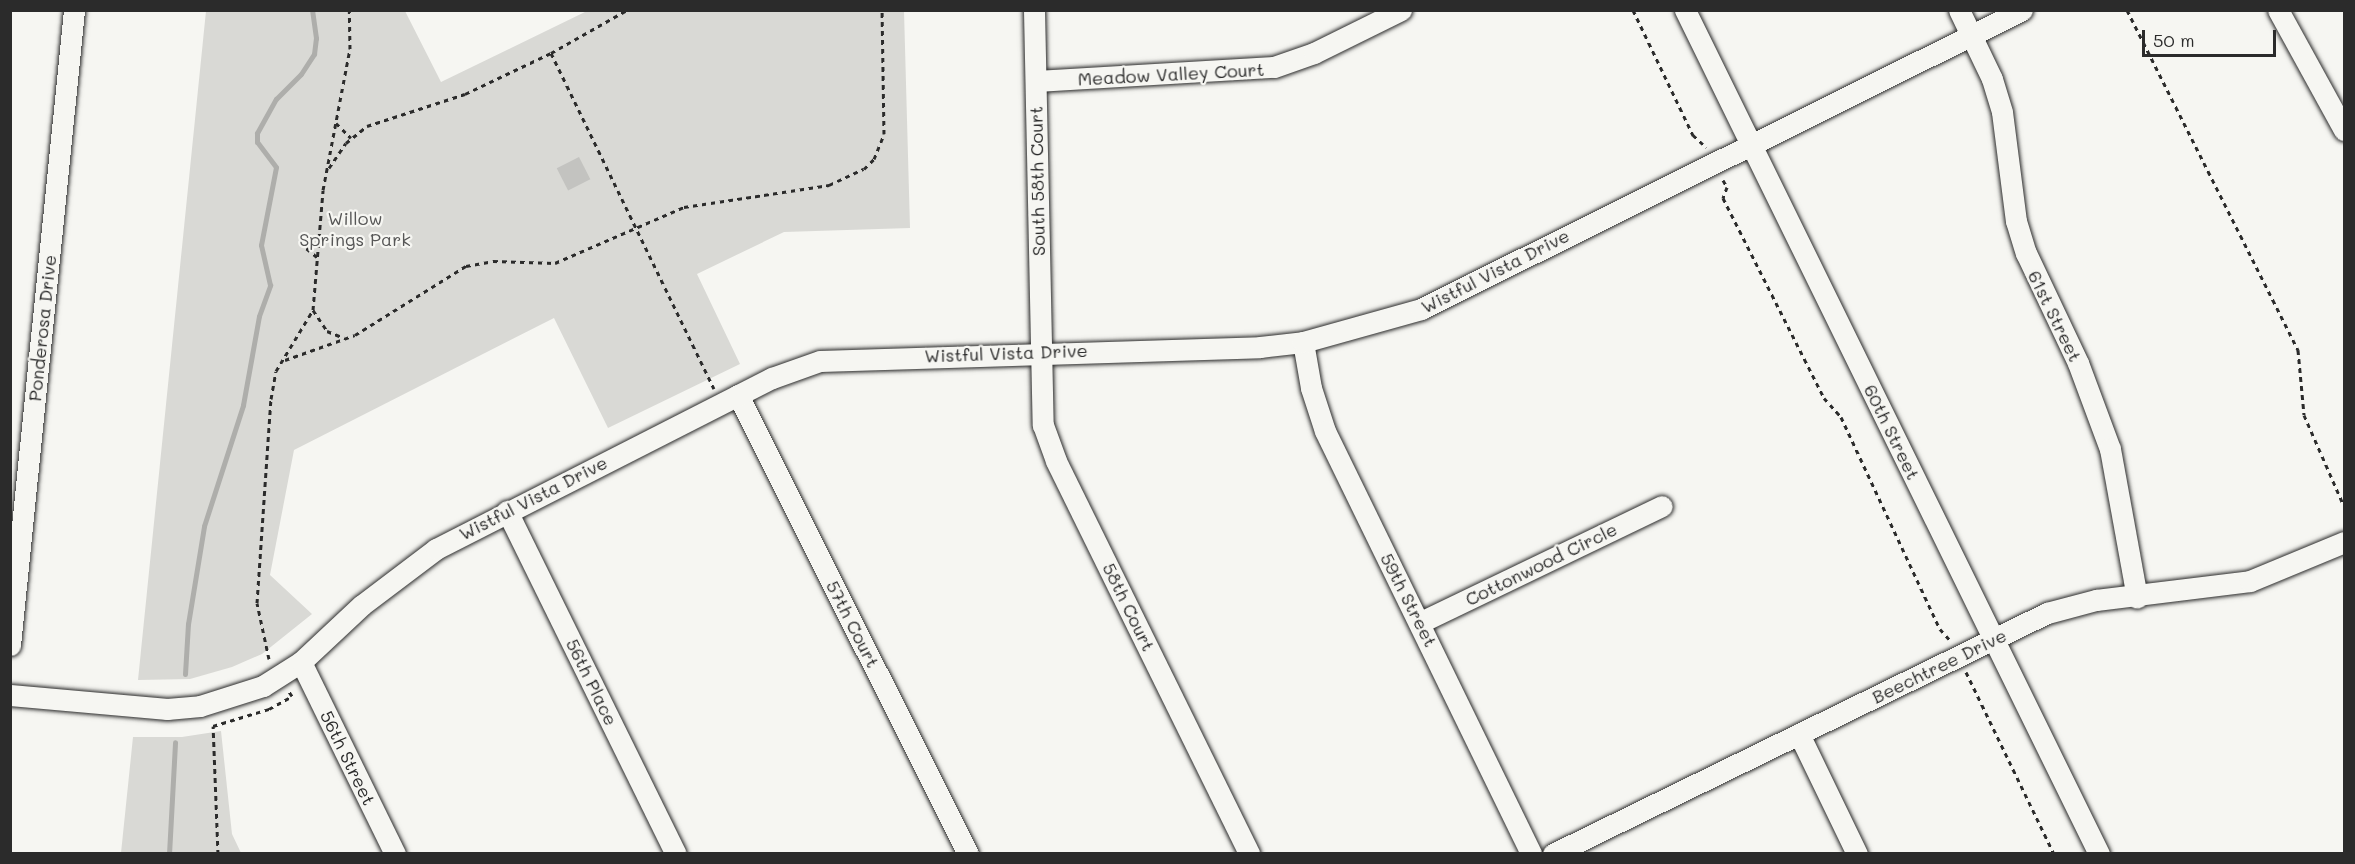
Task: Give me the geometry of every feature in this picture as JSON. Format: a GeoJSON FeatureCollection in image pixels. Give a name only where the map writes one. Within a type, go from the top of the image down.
{"type":"FeatureCollection","features":[{"type":"Feature","properties":{"kind":"street","name":"Ponderosa Drive"},"geometry":{"type":"LineString","coordinates":[[10,645],[74,10]]}},
{"type":"Feature","properties":{"kind":"street","name":"South 58th Court"},"geometry":{"type":"LineString","coordinates":[[1034,10],[1039,352]]}},
{"type":"Feature","properties":{"kind":"street","name":"Meadow Valley Court"},"geometry":{"type":"LineString","coordinates":[[1036,81],[1274,67],[1314,53],[1401,10]]}},
{"type":"Feature","properties":{"kind":"street","name":"60th Street"},"geometry":{"type":"LineString","coordinates":[[1685,10],[2099,854]]}},
{"type":"Feature","properties":{"kind":"street","name":"61st Street"},"geometry":{"type":"LineString","coordinates":[[1959,10],[1972,35],[2002,112],[2016,221],[2026,253],[2078,363],[2110,449],[2137,598]]}},
{"type":"Feature","properties":{"kind":"street","name":"Wistful Vista Drive"},"geometry":{"type":"LineString","coordinates":[[10,695],[136,708],[200,706],[263,686],[301,662],[397,576],[436,549],[730,399],[792,369],[820,361],[1039,352],[1212,349],[1303,342],[1421,309],[2022,10]]}},
{"type":"Feature","properties":{"kind":"street"},"geometry":{"type":"LineString","coordinates":[[2278,10],[2344,129]]}},
{"type":"Feature","properties":{"kind":"street","name":"59th Street"},"geometry":{"type":"LineString","coordinates":[[1303,342],[1311,388],[1325,431],[1421,622],[1531,854]]}},
{"type":"Feature","properties":{"kind":"street","name":"58th Court"},"geometry":{"type":"LineString","coordinates":[[1039,352],[1040,399],[1050,449],[1250,854]]}},
{"type":"Feature","properties":{"kind":"street","name":"57th Court"},"geometry":{"type":"LineString","coordinates":[[730,399],[968,854]]}},
{"type":"Feature","properties":{"kind":"street","name":"Cottonwood Circle"},"geometry":{"type":"LineString","coordinates":[[1421,622],[1662,506]]}},
{"type":"Feature","properties":{"kind":"street","name":"56th Place"},"geometry":{"type":"LineString","coordinates":[[507,511],[676,854]]}},
{"type":"Feature","properties":{"kind":"street","name":"Beechtree Drive"},"geometry":{"type":"LineString","coordinates":[[1553,854],[2047,613],[2096,600],[2137,598],[2250,581],[2344,542]]}},
{"type":"Feature","properties":{"kind":"street","name":"56th Street"},"geometry":{"type":"LineString","coordinates":[[301,662],[395,854]]}},
{"type":"Feature","properties":{"kind":"street"},"geometry":{"type":"LineString","coordinates":[[1799,734],[1857,854]]}},
{"type":"Feature","properties":{"kind":"path"},"geometry":{"type":"LineString","coordinates":[[273,667],[263,645],[257,603],[271,399],[282,361],[313,310],[328,169],[350,48],[349,10]]}},
{"type":"Feature","properties":{"kind":"path"},"geometry":{"type":"LineString","coordinates":[[328,169],[351,138],[379,121],[465,94],[551,53],[627,10]]}},
{"type":"Feature","properties":{"kind":"path"},"geometry":{"type":"LineString","coordinates":[[282,361],[296,353],[346,339],[466,266],[493,261],[555,264],[636,226],[708,200],[829,184],[864,169],[874,159],[884,134],[882,10]]}},
{"type":"Feature","properties":{"kind":"path"},"geometry":{"type":"LineString","coordinates":[[1634,10],[1693,135],[1704,144]]}},
{"type":"Feature","properties":{"kind":"path"},"geometry":{"type":"LineString","coordinates":[[2127,10],[2298,350],[2304,416],[2344,506]]}},
{"type":"Feature","properties":{"kind":"path"},"geometry":{"type":"LineString","coordinates":[[551,53],[657,271],[730,399]]}},
{"type":"Feature","properties":{"kind":"path"},"geometry":{"type":"LineString","coordinates":[[335,122],[351,138]]}},
{"type":"Feature","properties":{"kind":"path"},"geometry":{"type":"LineString","coordinates":[[1727,187],[1723,198],[1824,398],[1841,417],[1940,629],[1946,632]]}},
{"type":"Feature","properties":{"kind":"path"},"geometry":{"type":"LineString","coordinates":[[318,257],[306,248],[308,242],[319,238]]}},
{"type":"Feature","properties":{"kind":"path"},"geometry":{"type":"LineString","coordinates":[[313,310],[327,331],[346,339]]}},
{"type":"Feature","properties":{"kind":"path"},"geometry":{"type":"LineString","coordinates":[[1971,683],[2054,854]]}},
{"type":"Feature","properties":{"kind":"path"},"geometry":{"type":"LineString","coordinates":[[218,854],[213,726],[253,716],[292,696]]}},
{"type":"Feature","properties":{"kind":"green space","name":"Willow Springs Park"},"geometry":{"type":"Polygon","coordinates":[[[206,11],[405,11],[441,82],[587,11],[904,11],[910,228],[784,232],[697,274],[740,364],[608,428],[554,318],[294,450],[270,575],[312,614],[262,654],[232,667],[190,679],[138,680],[206,11]]]}},
{"type":"Feature","properties":{"kind":"green space"},"geometry":{"type":"Polygon","coordinates":[[[221,731],[232,834],[241,853],[121,853],[133,737],[182,737],[221,731]]]}},
{"type":"Feature","properties":{"kind":"building"},"geometry":{"type":"Polygon","coordinates":[[[579,157],[590,179],[568,191],[557,168],[579,157]]]}},
{"type":"Feature","properties":{"kind":"waterway"},"geometry":{"type":"LineString","coordinates":[[185,674],[188,624],[204,526],[243,405],[259,316],[270,285],[261,245],[276,167],[257,142],[257,133],[276,99],[301,74],[314,54],[316,38],[312,10]]}},
{"type":"Feature","properties":{"kind":"waterway"},"geometry":{"type":"LineString","coordinates":[[169,854],[175,742]]}}]}
